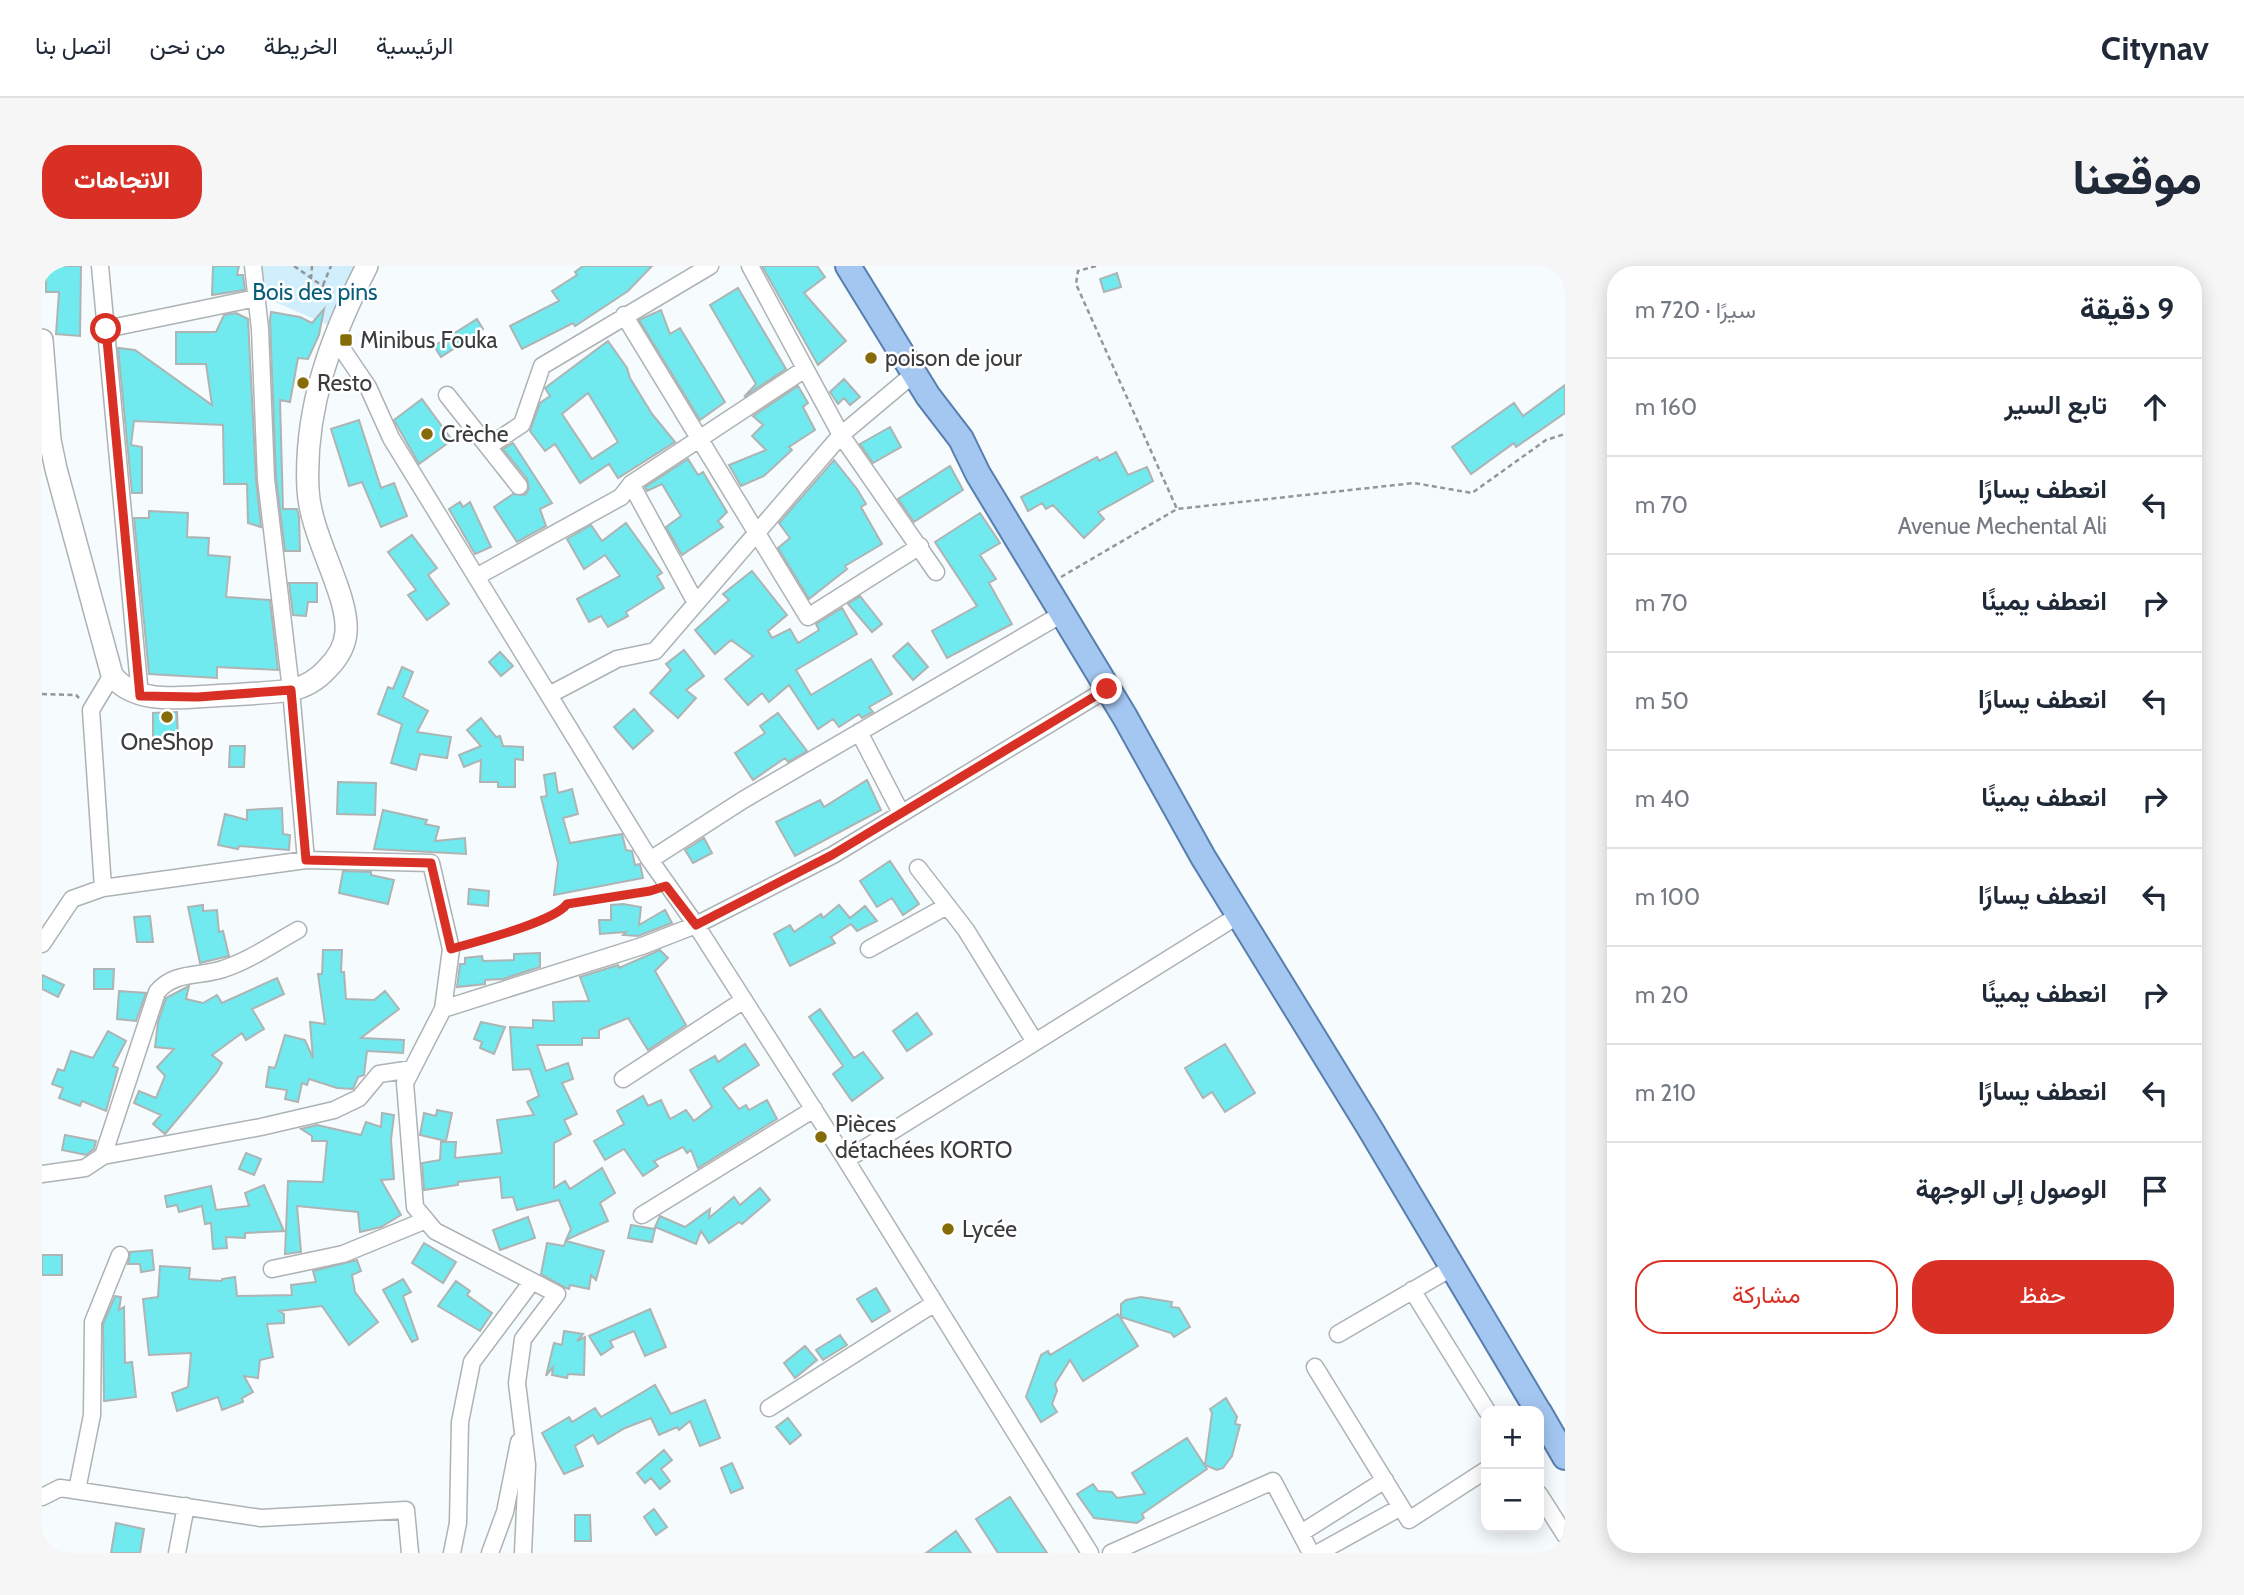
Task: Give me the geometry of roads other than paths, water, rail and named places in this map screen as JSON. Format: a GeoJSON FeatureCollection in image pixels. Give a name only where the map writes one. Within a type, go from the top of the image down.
{"type":"FeatureCollection","features":[{"type":"Feature","properties":{"kind":"main road"},"geometry":{"type":"LineString","coordinates":[[42,340],[50,440],[56,469],[112,675],[123,687],[140,696],[198,697],[291,690],[307,685],[327,669],[339,655],[346,631],[342,606],[317,537],[308,488],[311,420],[319,381],[334,337],[367,266]]}},
{"type":"Feature","properties":{"kind":"main road"},"geometry":{"type":"LineString","coordinates":[[848,266],[939,413],[961,439],[978,474],[1453,1267],[1532,1406]]}},
{"type":"Feature","properties":{"kind":"main road"},"geometry":{"type":"LineString","coordinates":[[1544,1426],[1565,1457]]}},
{"type":"Feature","properties":{"kind":"street"},"geometry":{"type":"LineString","coordinates":[[100,266],[140,696]]}},
{"type":"Feature","properties":{"kind":"street"},"geometry":{"type":"LineString","coordinates":[[253,266],[266,479],[291,690],[306,860]]}},
{"type":"Feature","properties":{"kind":"street"},"geometry":{"type":"LineString","coordinates":[[489,446],[522,424],[542,366],[710,266]]}},
{"type":"Feature","properties":{"kind":"street"},"geometry":{"type":"LineString","coordinates":[[750,266],[841,435],[936,572]]}},
{"type":"Feature","properties":{"kind":"street"},"geometry":{"type":"LineString","coordinates":[[106,329],[256,298]]}},
{"type":"Feature","properties":{"kind":"street"},"geometry":{"type":"LineString","coordinates":[[624,315],[808,617],[920,546]]}},
{"type":"Feature","properties":{"kind":"street"},"geometry":{"type":"LineString","coordinates":[[334,337],[368,387],[391,438],[666,886],[696,925],[814,1109],[1090,1553]]}},
{"type":"Feature","properties":{"kind":"street"},"geometry":{"type":"LineString","coordinates":[[476,577],[621,497],[631,484],[805,369]]}},
{"type":"Feature","properties":{"kind":"street"},"geometry":{"type":"LineString","coordinates":[[549,695],[617,659],[654,651],[841,435],[916,376]]}},
{"type":"Feature","properties":{"kind":"street"},"geometry":{"type":"LineString","coordinates":[[447,395],[519,486]]}},
{"type":"Feature","properties":{"kind":"street"},"geometry":{"type":"LineString","coordinates":[[631,484],[696,603]]}},
{"type":"Feature","properties":{"kind":"street"},"geometry":{"type":"LineString","coordinates":[[650,860],[743,800],[1062,614]]}},
{"type":"Feature","properties":{"kind":"street"},"geometry":{"type":"LineString","coordinates":[[103,888],[91,710],[112,675]]}},
{"type":"Feature","properties":{"kind":"street"},"geometry":{"type":"LineString","coordinates":[[443,1009],[642,946],[696,925],[832,855],[1107,689]]}},
{"type":"Feature","properties":{"kind":"street"},"geometry":{"type":"LineString","coordinates":[[859,732],[901,813]]}},
{"type":"Feature","properties":{"kind":"street"},"geometry":{"type":"LineString","coordinates":[[42,944],[72,898],[103,888],[306,860],[431,863],[451,949],[443,1009],[405,1083],[415,1207],[435,1231],[531,1283],[557,1294],[523,1339],[517,1382],[527,1465],[523,1553]]}},
{"type":"Feature","properties":{"kind":"street"},"geometry":{"type":"LineString","coordinates":[[918,868],[947,906],[1035,1042]]}},
{"type":"Feature","properties":{"kind":"street"},"geometry":{"type":"LineString","coordinates":[[869,948],[947,906]]}},
{"type":"Feature","properties":{"kind":"street"},"geometry":{"type":"LineString","coordinates":[[846,1160],[1240,915]]}},
{"type":"Feature","properties":{"kind":"street"},"geometry":{"type":"LineString","coordinates":[[103,1156],[157,992],[162,985],[171,979],[224,969],[298,930]]}},
{"type":"Feature","properties":{"kind":"street"},"geometry":{"type":"LineString","coordinates":[[623,1079],[744,1000]]}},
{"type":"Feature","properties":{"kind":"street"},"geometry":{"type":"LineString","coordinates":[[42,1174],[85,1168],[103,1156],[261,1127],[334,1110],[359,1098],[379,1074],[412,1069]]}},
{"type":"Feature","properties":{"kind":"street"},"geometry":{"type":"LineString","coordinates":[[642,1215],[814,1109]]}},
{"type":"Feature","properties":{"kind":"street"},"geometry":{"type":"LineString","coordinates":[[272,1269],[343,1254],[426,1220]]}},
{"type":"Feature","properties":{"kind":"street"},"geometry":{"type":"LineString","coordinates":[[77,1490],[92,1415],[93,1322],[120,1255]]}},
{"type":"Feature","properties":{"kind":"street"},"geometry":{"type":"LineString","coordinates":[[1338,1334],[1453,1267]]}},
{"type":"Feature","properties":{"kind":"street"},"geometry":{"type":"LineString","coordinates":[[452,1553],[458,1523],[460,1422],[472,1362],[531,1283]]}},
{"type":"Feature","properties":{"kind":"street"},"geometry":{"type":"LineString","coordinates":[[1412,1290],[1484,1406]]}},
{"type":"Feature","properties":{"kind":"street"},"geometry":{"type":"LineString","coordinates":[[769,1408],[935,1303]]}},
{"type":"Feature","properties":{"kind":"street"},"geometry":{"type":"LineString","coordinates":[[1315,1367],[1409,1520],[1481,1473]]}},
{"type":"Feature","properties":{"kind":"street"},"geometry":{"type":"LineString","coordinates":[[490,1553],[505,1512],[522,1426]]}},
{"type":"Feature","properties":{"kind":"street"},"geometry":{"type":"LineString","coordinates":[[1301,1533],[1385,1480]]}},
{"type":"Feature","properties":{"kind":"street"},"geometry":{"type":"LineString","coordinates":[[1111,1553],[1273,1481],[1311,1553]]}},
{"type":"Feature","properties":{"kind":"street"},"geometry":{"type":"LineString","coordinates":[[42,1497],[60,1488],[261,1518],[406,1510],[410,1553]]}},
{"type":"Feature","properties":{"kind":"street"},"geometry":{"type":"LineString","coordinates":[[1544,1502],[1565,1535]]}},
{"type":"Feature","properties":{"kind":"street"},"geometry":{"type":"LineString","coordinates":[[177,1553],[187,1506]]}},
{"type":"Feature","properties":{"kind":"street"},"geometry":{"type":"LineString","coordinates":[[1318,1553],[1401,1507]]}},
{"type":"Feature","properties":{"kind":"place","name":"Minibus Fouka"},"geometry":{"type":"Point","coordinates":[346,340]}},
{"type":"Feature","properties":{"kind":"place","name":"poison de jour"},"geometry":{"type":"Point","coordinates":[871,358]}},
{"type":"Feature","properties":{"kind":"place","name":"Resto"},"geometry":{"type":"Point","coordinates":[303,383]}},
{"type":"Feature","properties":{"kind":"place","name":"Crèche"},"geometry":{"type":"Point","coordinates":[427,434]}},
{"type":"Feature","properties":{"kind":"place","name":"OneShop"},"geometry":{"type":"Point","coordinates":[167,717]}},
{"type":"Feature","properties":{"kind":"place","name":"Pièces détachées KORTO"},"geometry":{"type":"Point","coordinates":[821,1137]}},
{"type":"Feature","properties":{"kind":"place","name":"Lycée"},"geometry":{"type":"Point","coordinates":[948,1229]}},
{"type":"Feature","properties":{"kind":"park label","name":"Bois des pins"},"geometry":{"type":"Point","coordinates":[315,292]}}]}
